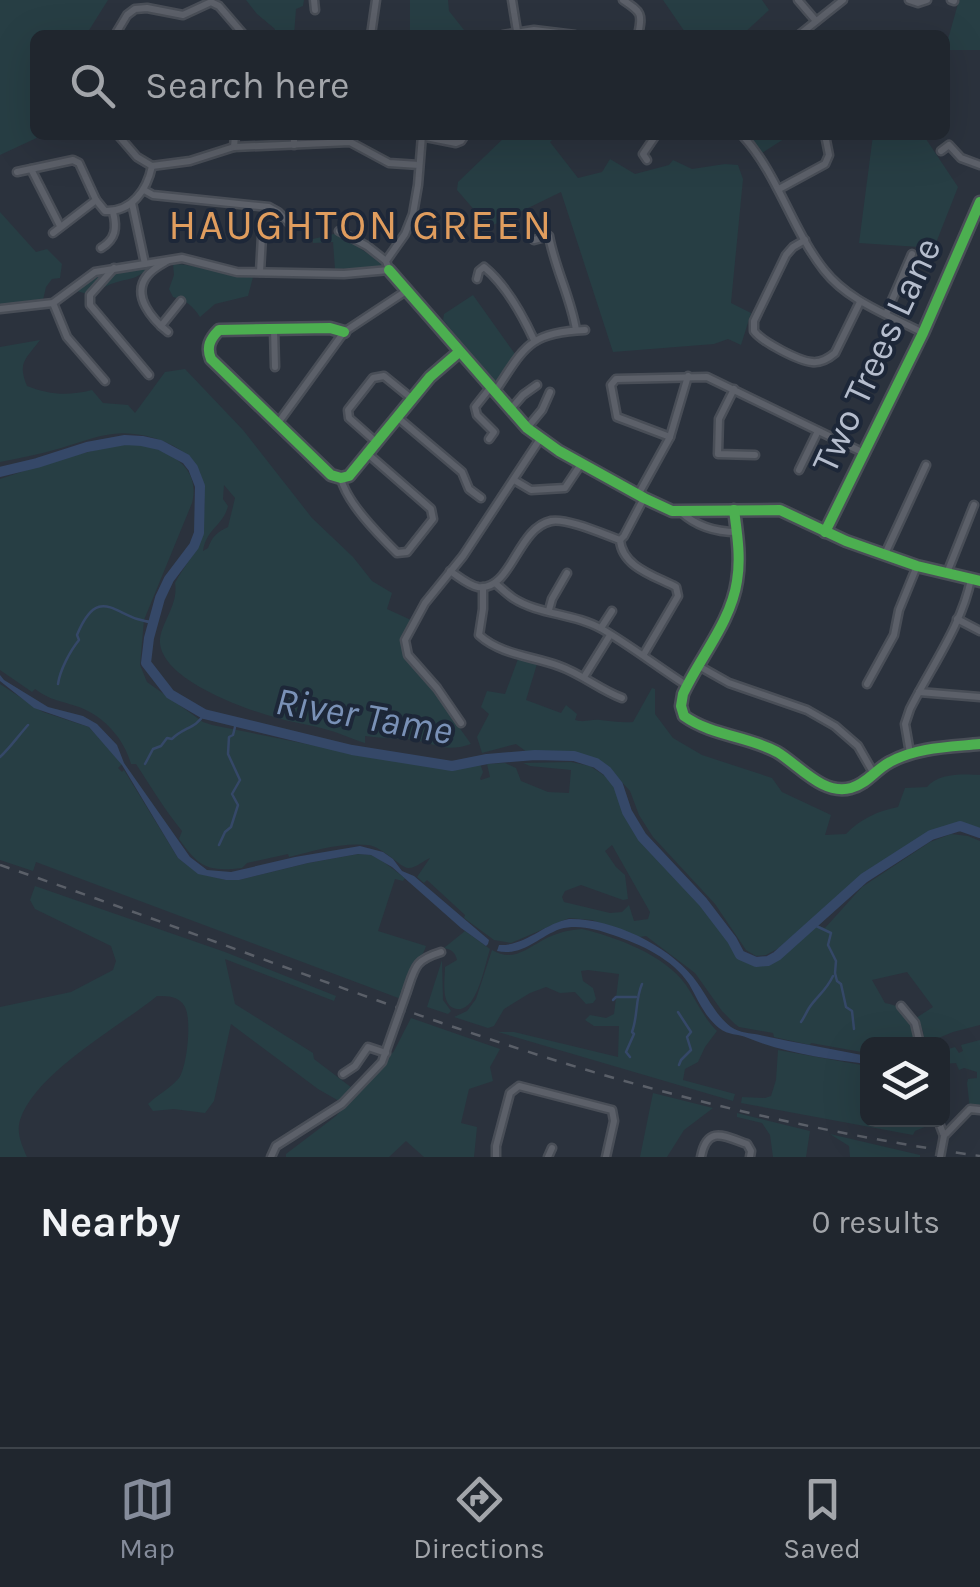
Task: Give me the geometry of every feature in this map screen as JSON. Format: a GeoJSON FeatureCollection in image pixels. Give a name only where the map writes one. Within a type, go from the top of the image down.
{"type":"FeatureCollection","features":[{"type":"Feature","properties":{"kind":"street"},"geometry":{"type":"LineString","coordinates":[[314,0],[314,10]]}},
{"type":"Feature","properties":{"kind":"street"},"geometry":{"type":"LineString","coordinates":[[372,30],[376,0]]}},
{"type":"Feature","properties":{"kind":"street"},"geometry":{"type":"LineString","coordinates":[[512,0],[516,30]]}},
{"type":"Feature","properties":{"kind":"street"},"geometry":{"type":"LineString","coordinates":[[623,0],[639,11],[640,30]]}},
{"type":"Feature","properties":{"kind":"street"},"geometry":{"type":"LineString","coordinates":[[798,0],[816,21]]}},
{"type":"Feature","properties":{"kind":"street"},"geometry":{"type":"LineString","coordinates":[[807,30],[843,0]]}},
{"type":"Feature","properties":{"kind":"street"},"geometry":{"type":"LineString","coordinates":[[909,0],[927,0]]}},
{"type":"Feature","properties":{"kind":"street"},"geometry":{"type":"LineString","coordinates":[[118,30],[135,9],[184,15],[211,2],[240,30]]}},
{"type":"Feature","properties":{"kind":"street"},"geometry":{"type":"LineString","coordinates":[[123,140],[152,166],[190,161],[234,147],[342,140]]}},
{"type":"Feature","properties":{"kind":"street"},"geometry":{"type":"LineString","coordinates":[[234,147],[235,140]]}},
{"type":"Feature","properties":{"kind":"street"},"geometry":{"type":"LineString","coordinates":[[294,140],[294,145]]}},
{"type":"Feature","properties":{"kind":"street"},"geometry":{"type":"LineString","coordinates":[[352,140],[388,164],[418,165]]}},
{"type":"Feature","properties":{"kind":"street"},"geometry":{"type":"LineString","coordinates":[[388,266],[417,200],[421,140]]}},
{"type":"Feature","properties":{"kind":"street"},"geometry":{"type":"LineString","coordinates":[[648,160],[643,154],[653,140]]}},
{"type":"Feature","properties":{"kind":"street"},"geometry":{"type":"LineString","coordinates":[[746,140],[830,277],[860,302],[923,333]]}},
{"type":"Feature","properties":{"kind":"street"},"geometry":{"type":"LineString","coordinates":[[779,189],[826,164],[826,140]]}},
{"type":"Feature","properties":{"kind":"street"},"geometry":{"type":"LineString","coordinates":[[942,151],[949,145],[962,158],[980,165]]}},
{"type":"Feature","properties":{"kind":"street"},"geometry":{"type":"LineString","coordinates":[[17,172],[73,160],[79,163],[96,200],[105,211],[113,212],[144,190],[152,166]]}},
{"type":"Feature","properties":{"kind":"street"},"geometry":{"type":"LineString","coordinates":[[32,169],[60,227]]}},
{"type":"Feature","properties":{"kind":"street"},"geometry":{"type":"LineString","coordinates":[[144,190],[153,195],[268,207],[289,223]]}},
{"type":"Feature","properties":{"kind":"street"},"geometry":{"type":"LineString","coordinates":[[53,233],[96,200]]}},
{"type":"Feature","properties":{"kind":"street"},"geometry":{"type":"LineString","coordinates":[[132,202],[145,264]]}},
{"type":"Feature","properties":{"kind":"street","name":"Two Trees Lane"},"geometry":{"type":"LineString","coordinates":[[825,532],[923,333],[980,202]]}},
{"type":"Feature","properties":{"kind":"street"},"geometry":{"type":"LineString","coordinates":[[101,248],[115,234],[113,212]]}},
{"type":"Feature","properties":{"kind":"street"},"geometry":{"type":"LineString","coordinates":[[339,231],[368,246],[388,266],[492,390],[540,439],[641,497],[680,512],[780,510],[825,532],[917,566],[975,580],[905,724],[910,753]]}},
{"type":"Feature","properties":{"kind":"street"},"geometry":{"type":"LineString","coordinates":[[260,272],[262,236]]}},
{"type":"Feature","properties":{"kind":"street"},"geometry":{"type":"LineString","coordinates":[[490,440],[494,432],[475,408],[534,340],[581,330],[548,236],[534,240]]}},
{"type":"Feature","properties":{"kind":"street"},"geometry":{"type":"LineString","coordinates":[[805,240],[786,255],[754,321],[759,338],[806,362],[817,363],[835,353],[860,302]]}},
{"type":"Feature","properties":{"kind":"street"},"geometry":{"type":"LineString","coordinates":[[886,314],[912,254]]}},
{"type":"Feature","properties":{"kind":"street"},"geometry":{"type":"LineString","coordinates":[[0,309],[53,303],[95,272],[182,258],[238,272],[344,274],[388,266]]}},
{"type":"Feature","properties":{"kind":"street"},"geometry":{"type":"LineString","coordinates":[[168,260],[143,280],[145,307],[165,329],[181,301]]}},
{"type":"Feature","properties":{"kind":"street"},"geometry":{"type":"LineString","coordinates":[[478,278],[484,266],[492,273],[534,340]]}},
{"type":"Feature","properties":{"kind":"street"},"geometry":{"type":"LineString","coordinates":[[115,268],[90,295],[90,305],[150,375]]}},
{"type":"Feature","properties":{"kind":"street"},"geometry":{"type":"LineString","coordinates":[[278,423],[344,332],[408,290]]}},
{"type":"Feature","properties":{"kind":"street"},"geometry":{"type":"LineString","coordinates":[[53,303],[67,337],[105,381]]}},
{"type":"Feature","properties":{"kind":"street"},"geometry":{"type":"LineString","coordinates":[[274,328],[276,367]]}},
{"type":"Feature","properties":{"kind":"street"},"geometry":{"type":"LineString","coordinates":[[344,332],[336,328],[219,330],[208,347],[211,360],[331,476],[340,478],[349,476],[430,377],[460,352]]}},
{"type":"Feature","properties":{"kind":"street"},"geometry":{"type":"LineString","coordinates":[[376,442],[349,418],[348,410],[373,378],[384,376],[412,398]]}},
{"type":"Feature","properties":{"kind":"street"},"geometry":{"type":"LineString","coordinates":[[620,540],[670,437],[688,376]]}},
{"type":"Feature","properties":{"kind":"street"},"geometry":{"type":"LineString","coordinates":[[670,437],[617,417],[611,385],[616,378],[707,377],[864,453]]}},
{"type":"Feature","properties":{"kind":"street"},"geometry":{"type":"LineString","coordinates":[[510,410],[537,385]]}},
{"type":"Feature","properties":{"kind":"street"},"geometry":{"type":"LineString","coordinates":[[734,389],[720,419],[718,454],[755,455]]}},
{"type":"Feature","properties":{"kind":"street"},"geometry":{"type":"LineString","coordinates":[[528,428],[550,392]]}},
{"type":"Feature","properties":{"kind":"street"},"geometry":{"type":"LineString","coordinates":[[397,416],[462,472],[469,489],[481,498]]}},
{"type":"Feature","properties":{"kind":"street"},"geometry":{"type":"LineString","coordinates":[[799,470],[818,431]]}},
{"type":"Feature","properties":{"kind":"street"},"geometry":{"type":"LineString","coordinates":[[461,723],[408,655],[405,640],[425,602],[540,439]]}},
{"type":"Feature","properties":{"kind":"street"},"geometry":{"type":"LineString","coordinates":[[340,478],[344,491],[373,529],[397,553],[407,552],[433,518],[431,509],[368,454]]}},
{"type":"Feature","properties":{"kind":"street"},"geometry":{"type":"LineString","coordinates":[[514,480],[531,490],[565,488],[581,464]]}},
{"type":"Feature","properties":{"kind":"street"},"geometry":{"type":"LineString","coordinates":[[884,554],[926,465]]}},
{"type":"Feature","properties":{"kind":"street"},"geometry":{"type":"LineString","coordinates":[[946,574],[974,505]]}},
{"type":"Feature","properties":{"kind":"street"},"geometry":{"type":"LineString","coordinates":[[734,510],[739,562],[732,603],[686,685],[681,700],[684,716],[694,725],[776,750],[838,790],[854,788],[888,762],[910,753],[980,744]]}},
{"type":"Feature","properties":{"kind":"street"},"geometry":{"type":"LineString","coordinates":[[680,512],[692,522],[736,532]]}},
{"type":"Feature","properties":{"kind":"street"},"geometry":{"type":"LineString","coordinates":[[450,571],[477,587],[496,583],[528,536],[549,521],[560,520],[620,540]]}},
{"type":"Feature","properties":{"kind":"street"},"geometry":{"type":"LineString","coordinates":[[620,540],[625,556],[637,568],[676,587],[678,596],[644,654]]}},
{"type":"Feature","properties":{"kind":"street"},"geometry":{"type":"LineString","coordinates":[[868,684],[894,634],[917,566]]}},
{"type":"Feature","properties":{"kind":"street"},"geometry":{"type":"LineString","coordinates":[[549,610],[567,573]]}},
{"type":"Feature","properties":{"kind":"street"},"geometry":{"type":"LineString","coordinates":[[496,583],[534,608],[601,628],[686,685]]}},
{"type":"Feature","properties":{"kind":"street"},"geometry":{"type":"LineString","coordinates":[[483,586],[479,635],[486,642],[557,665],[622,698]]}},
{"type":"Feature","properties":{"kind":"street"},"geometry":{"type":"LineString","coordinates":[[601,628],[612,611]]}},
{"type":"Feature","properties":{"kind":"street"},"geometry":{"type":"LineString","coordinates":[[956,619],[980,631]]}},
{"type":"Feature","properties":{"kind":"street"},"geometry":{"type":"LineString","coordinates":[[584,677],[610,635]]}},
{"type":"Feature","properties":{"kind":"street"},"geometry":{"type":"LineString","coordinates":[[697,665],[730,682],[807,710],[835,726],[858,746],[874,774]]}},
{"type":"Feature","properties":{"kind":"street"},"geometry":{"type":"LineString","coordinates":[[919,692],[980,697]]}},
{"type":"Feature","properties":{"kind":"street"},"geometry":{"type":"LineString","coordinates":[[271,1157],[276,1146],[342,1104],[382,1062],[417,963],[441,952]]}},
{"type":"Feature","properties":{"kind":"street"},"geometry":{"type":"LineString","coordinates":[[901,1006],[915,1023],[918,1037]]}},
{"type":"Feature","properties":{"kind":"street"},"geometry":{"type":"LineString","coordinates":[[343,1074],[355,1066],[368,1047],[386,1052]]}},
{"type":"Feature","properties":{"kind":"street"},"geometry":{"type":"LineString","coordinates":[[496,1157],[510,1094],[519,1086],[612,1110],[614,1121],[606,1157]]}},
{"type":"Feature","properties":{"kind":"street"},"geometry":{"type":"LineString","coordinates":[[944,1136],[970,1109],[980,1110]]}},
{"type":"Feature","properties":{"kind":"street"},"geometry":{"type":"LineString","coordinates":[[940,1157],[944,1136],[941,1127]]}},
{"type":"Feature","properties":{"kind":"street"},"geometry":{"type":"LineString","coordinates":[[701,1157],[707,1139],[718,1136],[747,1144],[750,1157]]}},
{"type":"Feature","properties":{"kind":"street"},"geometry":{"type":"LineString","coordinates":[[548,1157],[552,1148]]}},
{"type":"Feature","properties":{"kind":"green space"},"geometry":{"type":"Polygon","coordinates":[[[0,0],[108,0],[89,30],[30,30],[32,140],[0,155],[0,0]]]}},
{"type":"Feature","properties":{"kind":"green space"},"geometry":{"type":"Polygon","coordinates":[[[246,0],[304,0],[303,6],[296,9],[294,30],[275,30],[246,0]]]}},
{"type":"Feature","properties":{"kind":"green space"},"geometry":{"type":"Polygon","coordinates":[[[410,0],[448,0],[449,11],[464,30],[410,30],[410,0]]]}},
{"type":"Feature","properties":{"kind":"green space"},"geometry":{"type":"Polygon","coordinates":[[[663,0],[762,0],[769,10],[747,30],[684,30],[663,0]]]}},
{"type":"Feature","properties":{"kind":"green space"},"geometry":{"type":"Polygon","coordinates":[[[959,0],[980,0],[980,50],[950,50],[950,32],[959,0]]]}},
{"type":"Feature","properties":{"kind":"green space"},"geometry":{"type":"Polygon","coordinates":[[[502,140],[552,140],[578,178],[602,172],[610,159],[635,174],[669,165],[673,160],[692,169],[738,165],[743,179],[731,303],[751,313],[741,345],[728,339],[714,344],[613,352],[561,192],[489,227],[457,190],[458,182],[502,140]]]}},
{"type":"Feature","properties":{"kind":"green space"},"geometry":{"type":"Polygon","coordinates":[[[750,140],[782,140],[762,153],[750,140]]]}},
{"type":"Feature","properties":{"kind":"green space"},"geometry":{"type":"Polygon","coordinates":[[[872,140],[927,140],[958,187],[934,248],[859,243],[872,140]]]}},
{"type":"Feature","properties":{"kind":"green space"},"geometry":{"type":"Polygon","coordinates":[[[0,212],[36,252],[47,249],[62,264],[60,278],[52,279],[43,300],[0,305],[0,212]]]}},
{"type":"Feature","properties":{"kind":"green space"},"geometry":{"type":"Polygon","coordinates":[[[338,233],[383,264],[382,268],[335,269],[333,242],[313,243],[313,239],[338,233]]]}},
{"type":"Feature","properties":{"kind":"green space"},"geometry":{"type":"Polygon","coordinates":[[[173,264],[253,277],[248,296],[215,304],[200,317],[189,304],[173,297],[169,289],[173,264]]]}},
{"type":"Feature","properties":{"kind":"green space"},"geometry":{"type":"Polygon","coordinates":[[[152,267],[136,277],[108,285],[94,296],[77,291],[98,276],[152,267]]]}},
{"type":"Feature","properties":{"kind":"green space"},"geometry":{"type":"Polygon","coordinates":[[[473,295],[515,354],[495,384],[443,320],[444,314],[473,295]]]}},
{"type":"Feature","properties":{"kind":"green space"},"geometry":{"type":"Polygon","coordinates":[[[40,340],[23,366],[27,386],[59,394],[92,390],[103,403],[128,405],[135,413],[165,372],[185,369],[243,430],[312,518],[372,581],[392,593],[387,609],[411,620],[402,638],[405,657],[471,744],[445,747],[365,736],[365,743],[249,709],[191,682],[176,670],[160,643],[175,583],[201,535],[204,504],[200,473],[186,454],[175,447],[150,437],[124,433],[0,462],[0,347],[40,340]],[[224,485],[223,499],[228,506],[203,551],[215,535],[228,527],[235,498],[224,485]]]}},
{"type":"Feature","properties":{"kind":"green space"},"geometry":{"type":"Polygon","coordinates":[[[124,443],[151,447],[175,458],[191,476],[194,489],[192,503],[144,620],[140,665],[147,682],[212,725],[387,760],[388,756],[452,766],[479,761],[481,780],[490,777],[487,764],[505,763],[516,768],[521,781],[548,792],[569,793],[571,770],[523,763],[571,762],[590,766],[605,776],[607,771],[638,833],[698,896],[738,951],[750,959],[772,958],[813,924],[825,928],[862,887],[930,842],[951,834],[980,841],[980,1025],[941,1037],[923,1037],[916,1018],[933,1007],[907,972],[872,980],[885,1003],[910,1016],[918,1037],[860,1037],[860,1052],[810,1045],[739,1027],[722,1011],[695,973],[646,936],[592,920],[569,918],[511,943],[494,940],[464,918],[427,880],[424,883],[417,877],[430,858],[408,868],[374,847],[358,844],[289,857],[288,854],[247,863],[242,868],[205,866],[179,839],[182,831],[105,723],[79,707],[35,689],[32,692],[0,670],[0,479],[124,443]],[[612,845],[605,851],[625,875],[628,899],[581,885],[565,891],[562,897],[564,902],[610,913],[622,912],[629,905],[634,921],[648,919],[650,912],[612,845]]]}},
{"type":"Feature","properties":{"kind":"green space"},"geometry":{"type":"Polygon","coordinates":[[[518,659],[537,664],[526,700],[561,713],[566,705],[579,721],[633,722],[652,688],[655,689],[655,714],[673,738],[702,755],[772,778],[782,792],[831,815],[825,835],[846,834],[870,816],[898,807],[905,788],[927,787],[944,777],[966,774],[980,775],[980,833],[957,826],[931,834],[847,893],[845,890],[779,948],[756,956],[746,950],[715,904],[653,837],[630,791],[606,765],[603,768],[574,756],[531,755],[516,744],[482,753],[477,737],[489,714],[481,707],[487,691],[505,694],[518,659]]]}},
{"type":"Feature","properties":{"kind":"green space"},"geometry":{"type":"Polygon","coordinates":[[[0,684],[43,712],[89,727],[122,764],[118,768],[124,770],[178,858],[198,873],[239,880],[358,854],[381,860],[405,878],[395,879],[378,931],[426,946],[401,999],[36,862],[33,871],[0,860],[0,684]]]}},
{"type":"Feature","properties":{"kind":"green space"},"geometry":{"type":"Polygon","coordinates":[[[35,886],[225,952],[336,996],[334,1001],[225,959],[235,1004],[313,1053],[314,1059],[352,1088],[339,1101],[231,1024],[214,1101],[205,1113],[153,1111],[148,1104],[176,1082],[182,1072],[188,1032],[183,1003],[173,997],[157,996],[42,1085],[20,1120],[20,1139],[27,1157],[0,1157],[0,1007],[71,992],[113,970],[116,961],[111,946],[35,909],[30,900],[35,886]]]}},
{"type":"Feature","properties":{"kind":"green space"},"geometry":{"type":"Polygon","coordinates":[[[582,929],[639,949],[677,974],[717,1031],[698,1062],[685,1069],[683,1080],[735,1094],[733,1101],[498,1032],[514,1032],[618,1057],[619,1026],[594,1026],[585,1020],[590,1015],[606,1018],[614,1014],[619,974],[581,971],[583,981],[593,988],[593,1003],[586,1004],[575,992],[560,993],[546,987],[504,1009],[494,1026],[488,1028],[454,1017],[467,1011],[476,999],[492,950],[512,955],[557,934],[582,929]]]}},
{"type":"Feature","properties":{"kind":"green space"},"geometry":{"type":"Polygon","coordinates":[[[465,931],[490,949],[471,1002],[457,1009],[448,1003],[444,985],[445,967],[457,960],[453,952],[444,948],[465,931]]]}},
{"type":"Feature","properties":{"kind":"green space"},"geometry":{"type":"Polygon","coordinates":[[[442,960],[443,1000],[451,1011],[448,1014],[427,1007],[442,960]]]}},
{"type":"Feature","properties":{"kind":"green space"},"geometry":{"type":"Polygon","coordinates":[[[411,1018],[500,1049],[490,1067],[493,1081],[469,1089],[461,1123],[477,1127],[474,1157],[424,1157],[406,1141],[389,1157],[286,1157],[336,1116],[394,1051],[411,1018]]]}},
{"type":"Feature","properties":{"kind":"green space"},"geometry":{"type":"Polygon","coordinates":[[[980,1040],[980,1110],[970,1109],[967,1083],[968,1079],[977,1078],[977,1072],[959,1070],[956,1063],[950,1063],[950,1049],[955,1047],[959,1053],[963,1051],[961,1045],[980,1040]]]}},
{"type":"Feature","properties":{"kind":"green space"},"geometry":{"type":"Polygon","coordinates":[[[778,1050],[860,1065],[860,1125],[741,1103],[742,1097],[771,1096],[778,1050]]]}},
{"type":"Feature","properties":{"kind":"green space"},"geometry":{"type":"Polygon","coordinates":[[[653,1093],[713,1108],[684,1130],[667,1157],[640,1157],[653,1093]]]}},
{"type":"Feature","properties":{"kind":"green space"},"geometry":{"type":"Polygon","coordinates":[[[737,1113],[810,1131],[806,1157],[773,1157],[770,1135],[762,1123],[737,1117],[737,1113]]]}},
{"type":"Feature","properties":{"kind":"green space"},"geometry":{"type":"Polygon","coordinates":[[[870,1127],[925,1127],[913,1135],[870,1127]]]}},
{"type":"Feature","properties":{"kind":"green space"},"geometry":{"type":"Polygon","coordinates":[[[830,1134],[920,1157],[850,1157],[849,1146],[830,1134]]]}},
{"type":"Feature","properties":{"kind":"water"},"geometry":{"type":"Polygon","coordinates":[[[0,675],[48,707],[97,724],[117,745],[124,763],[190,857],[207,870],[231,872],[360,846],[383,852],[489,940],[488,944],[461,928],[392,867],[371,855],[308,863],[239,880],[198,874],[178,858],[122,765],[89,727],[34,708],[0,681],[0,675]]]}},
{"type":"Feature","properties":{"kind":"water"},"geometry":{"type":"Polygon","coordinates":[[[569,919],[585,920],[637,935],[682,965],[734,1029],[860,1055],[860,1063],[791,1052],[723,1031],[710,1019],[674,967],[645,948],[600,931],[560,929],[522,949],[497,951],[499,945],[518,942],[569,919]]]}},
{"type":"Feature","properties":{"kind":"waterway","name":"River Tame"},"geometry":{"type":"LineString","coordinates":[[0,472],[125,440],[160,445],[186,459],[200,486],[199,533],[160,598],[146,663],[170,694],[204,714],[352,750],[452,766],[535,755],[574,756],[596,763],[618,785],[627,812],[642,837],[703,902],[740,955],[756,962],[777,956],[864,878],[931,835],[960,826],[980,833]]}},
{"type":"Feature","properties":{"kind":"waterway"},"geometry":{"type":"LineString","coordinates":[[58,684],[85,618],[94,609],[102,606],[154,622]]}},
{"type":"Feature","properties":{"kind":"waterway"},"geometry":{"type":"LineString","coordinates":[[145,764],[153,749],[204,714]]}},
{"type":"Feature","properties":{"kind":"waterway"},"geometry":{"type":"LineString","coordinates":[[219,845],[231,827],[238,805],[232,794],[240,780],[228,754],[229,737],[236,723]]}},
{"type":"Feature","properties":{"kind":"waterway"},"geometry":{"type":"LineString","coordinates":[[0,757],[28,725]]}},
{"type":"Feature","properties":{"kind":"waterway"},"geometry":{"type":"LineString","coordinates":[[812,924],[831,933],[828,945],[836,961],[835,973],[846,1007],[852,1011],[854,1029]]}},
{"type":"Feature","properties":{"kind":"waterway"},"geometry":{"type":"LineString","coordinates":[[801,1022],[833,976]]}},
{"type":"Feature","properties":{"kind":"waterway"},"geometry":{"type":"LineString","coordinates":[[630,1057],[626,1052],[634,1034],[642,984]]}},
{"type":"Feature","properties":{"kind":"waterway"},"geometry":{"type":"LineString","coordinates":[[613,1000],[636,997]]}},
{"type":"Feature","properties":{"kind":"waterway"},"geometry":{"type":"LineString","coordinates":[[678,1012],[691,1032],[687,1037],[691,1050],[679,1065]]}},
{"type":"Feature","properties":{"kind":"railway"},"geometry":{"type":"LineString","coordinates":[[0,865],[580,1068],[778,1120],[980,1156]]}},
{"type":"Feature","properties":{"kind":"traffic: fast"},"geometry":{"type":"LineString","coordinates":[[825,532],[923,333],[980,202]]}},
{"type":"Feature","properties":{"kind":"traffic: fast"},"geometry":{"type":"LineString","coordinates":[[389,270],[527,428],[559,451],[644,498],[672,511],[780,510],[846,541],[917,566],[980,581]]}},
{"type":"Feature","properties":{"kind":"traffic: fast"},"geometry":{"type":"LineString","coordinates":[[344,332],[330,328],[219,330],[209,351],[211,359],[331,475],[341,478],[349,476],[430,377],[459,352]]}},
{"type":"Feature","properties":{"kind":"traffic: fast"},"geometry":{"type":"LineString","coordinates":[[734,510],[739,563],[734,596],[683,694],[684,716],[706,728],[777,752],[821,784],[841,789],[857,786],[885,765],[911,753],[980,744]]}},
{"type":"Feature","properties":{"kind":"district","name":"HAUGHTON GREEN"},"geometry":{"type":"Point","coordinates":[361,224]}}]}
